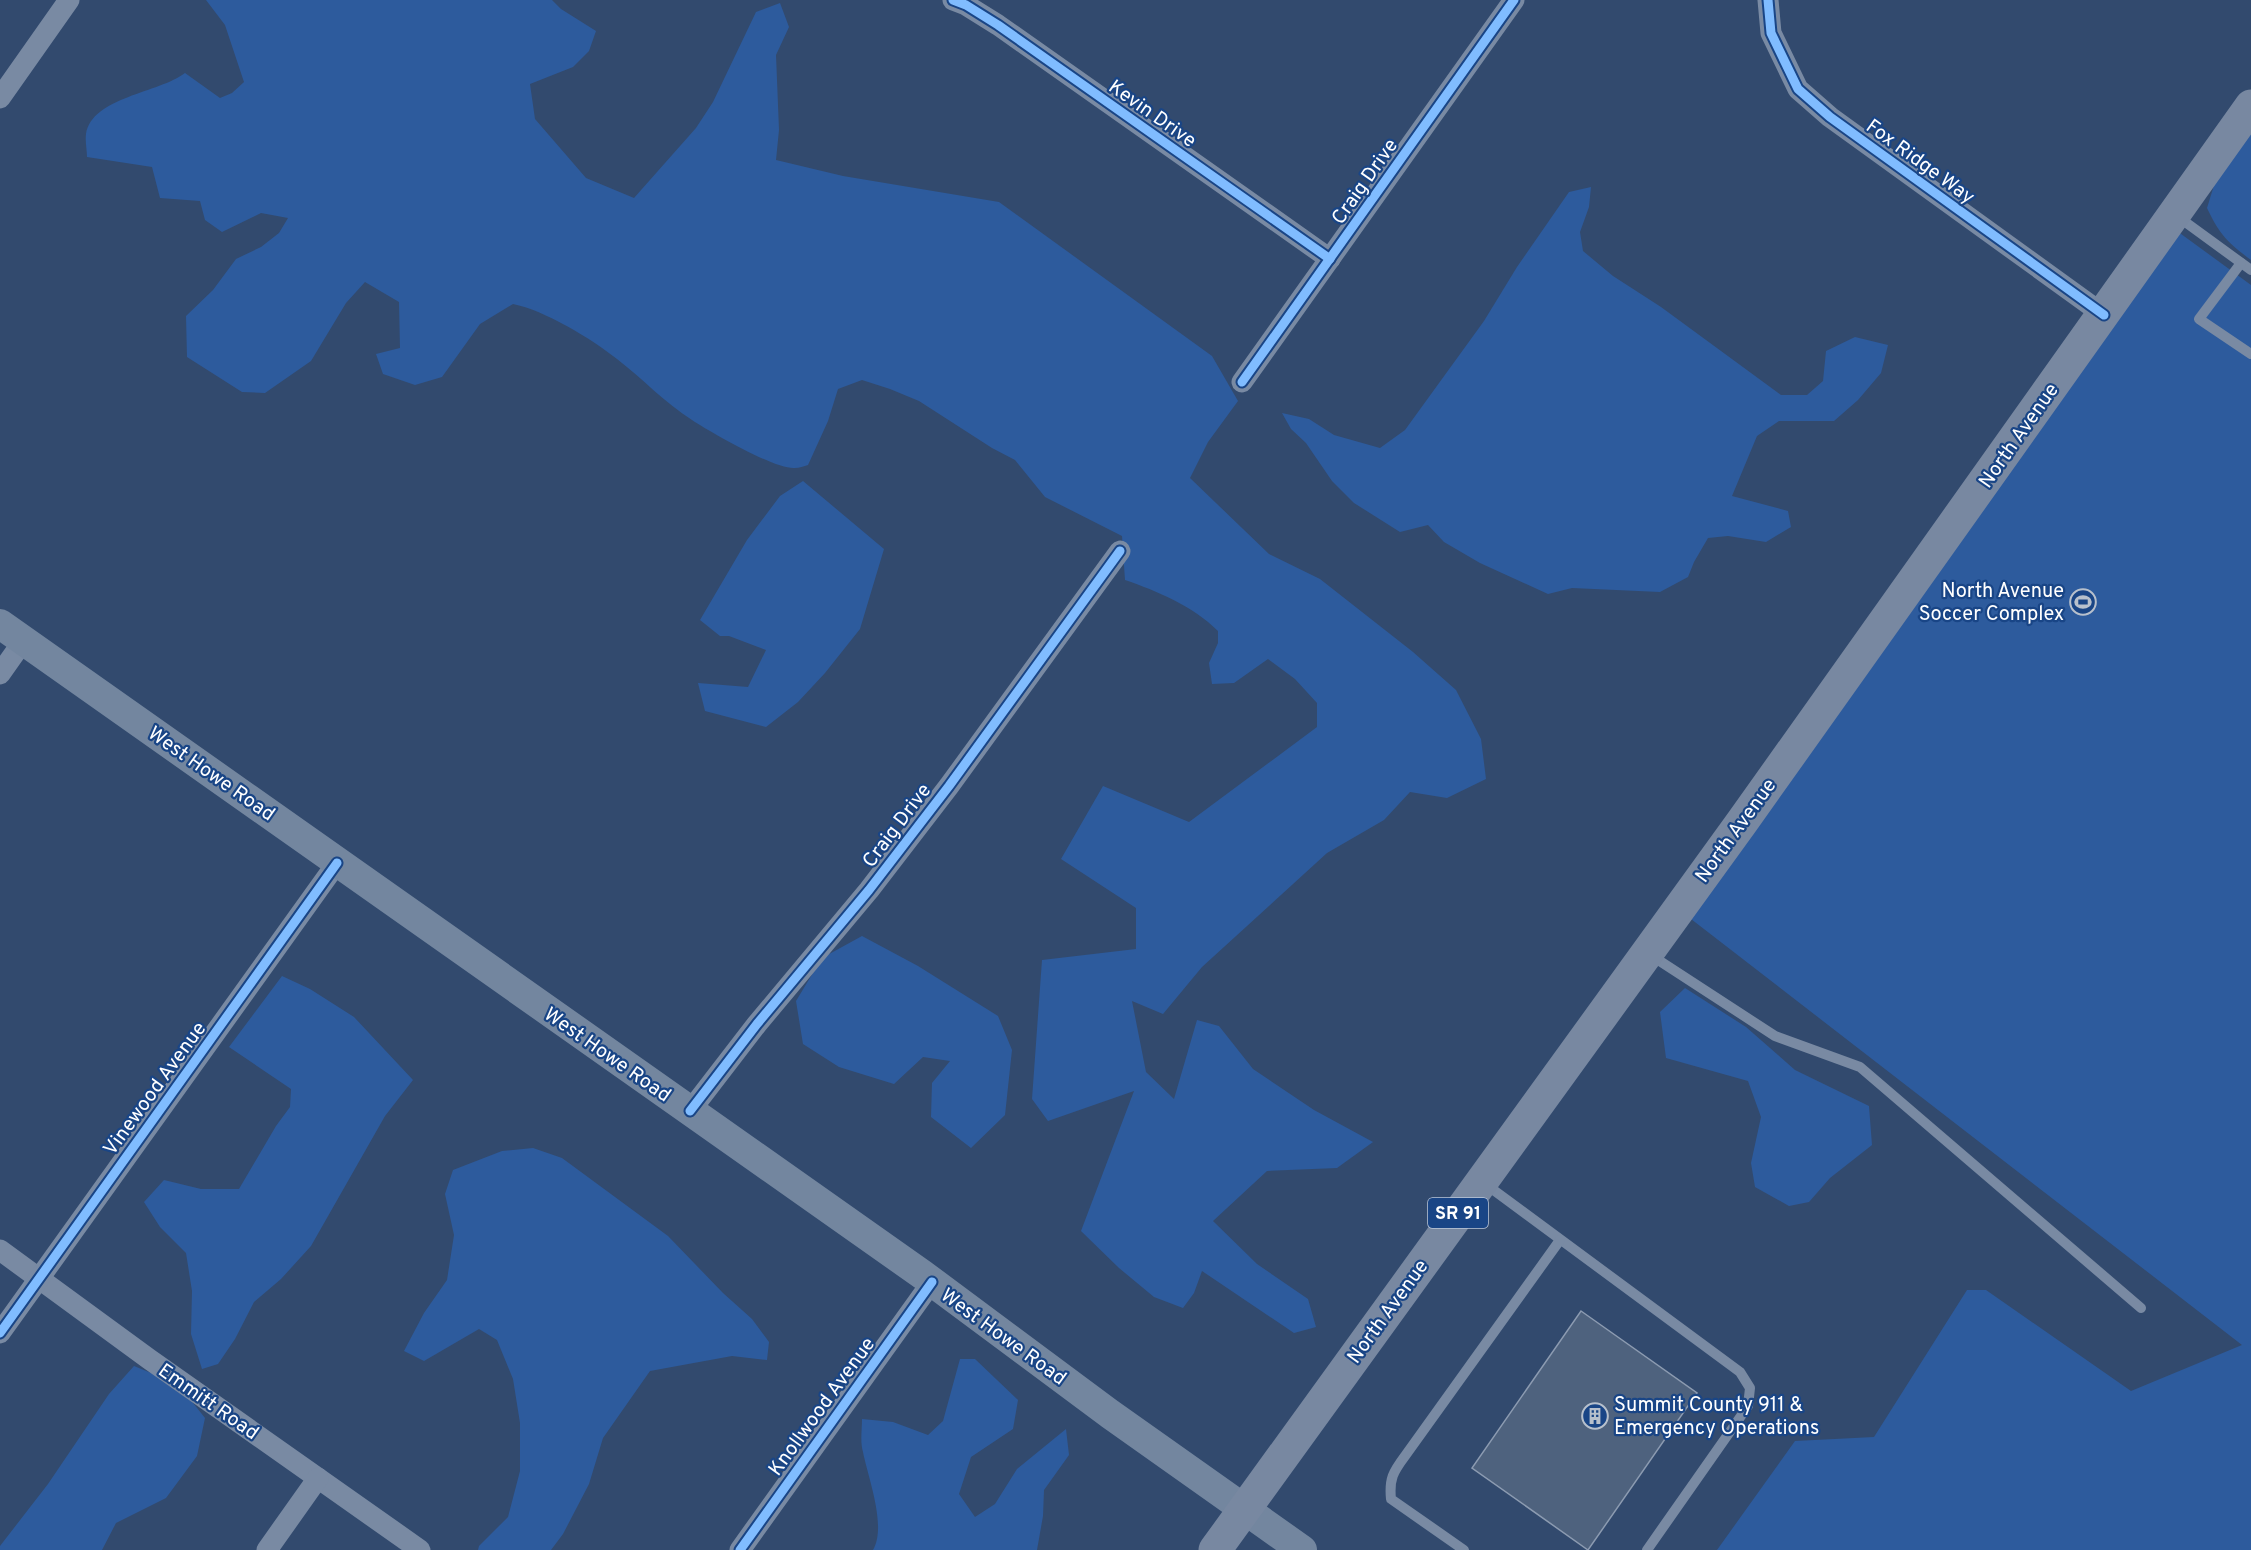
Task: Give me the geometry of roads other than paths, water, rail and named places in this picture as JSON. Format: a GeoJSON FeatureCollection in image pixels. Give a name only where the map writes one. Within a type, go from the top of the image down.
{"type":"FeatureCollection","features":[{"type":"Feature","properties":{"kind":"main road","name":"North Avenue"},"geometry":{"type":"LineString","coordinates":[[1215,1550],[2104,315],[2251,106]]}},
{"type":"Feature","properties":{"kind":"main road","name":"West Howe Road"},"geometry":{"type":"LineString","coordinates":[[12,632],[932,1282],[1110,1414],[1302,1550]]}},
{"type":"Feature","properties":{"kind":"street"},"geometry":{"type":"LineString","coordinates":[[0,98],[69,0]]}},
{"type":"Feature","properties":{"kind":"street","name":"Kevin Drive"},"geometry":{"type":"LineString","coordinates":[[953,0],[983,7],[1330,259]]}},
{"type":"Feature","properties":{"kind":"street","name":"Craig Drive"},"geometry":{"type":"LineString","coordinates":[[1242,382],[1514,0]]}},
{"type":"Feature","properties":{"kind":"street","name":"Fox Ridge Way"},"geometry":{"type":"LineString","coordinates":[[1768,0],[1771,33],[1798,88],[1830,117],[2104,315]]}},
{"type":"Feature","properties":{"kind":"street","name":"Craig Drive"},"geometry":{"type":"LineString","coordinates":[[690,1111],[757,1024],[877,880],[1120,551]]}},
{"type":"Feature","properties":{"kind":"street"},"geometry":{"type":"LineString","coordinates":[[0,674],[12,632]]}},
{"type":"Feature","properties":{"kind":"street","name":"Vinewood Avenue"},"geometry":{"type":"LineString","coordinates":[[0,1334],[337,863]]}},
{"type":"Feature","properties":{"kind":"street","name":"Emmitt Road"},"geometry":{"type":"LineString","coordinates":[[0,1250],[420,1550]]}},
{"type":"Feature","properties":{"kind":"street","name":"Knollwood Avenue"},"geometry":{"type":"LineString","coordinates":[[740,1550],[932,1282]]}},
{"type":"Feature","properties":{"kind":"street"},"geometry":{"type":"LineString","coordinates":[[267,1550],[318,1478]]}},
{"type":"Feature","properties":{"kind":"lane"},"geometry":{"type":"LineString","coordinates":[[2175,214],[2251,270]]}},
{"type":"Feature","properties":{"kind":"lane"},"geometry":{"type":"LineString","coordinates":[[2241,263],[2199,319],[2251,354]]}},
{"type":"Feature","properties":{"kind":"lane"},"geometry":{"type":"LineString","coordinates":[[1646,952],[1775,1036],[1860,1067],[2141,1308]]}},
{"type":"Feature","properties":{"kind":"lane"},"geometry":{"type":"LineString","coordinates":[[1481,1181],[1740,1372],[1750,1388],[1748,1406],[1647,1550]]}},
{"type":"Feature","properties":{"kind":"lane"},"geometry":{"type":"LineString","coordinates":[[1464,1550],[1391,1499],[1389,1483],[1394,1471],[1560,1240]]}},
{"type":"Feature","properties":{"kind":"place","name":"North Avenue Soccer Complex"},"geometry":{"type":"Point","coordinates":[2083,602]}},
{"type":"Feature","properties":{"kind":"place","name":"Summit County 911 & Emergency Operations"},"geometry":{"type":"Point","coordinates":[1595,1416]}}]}
